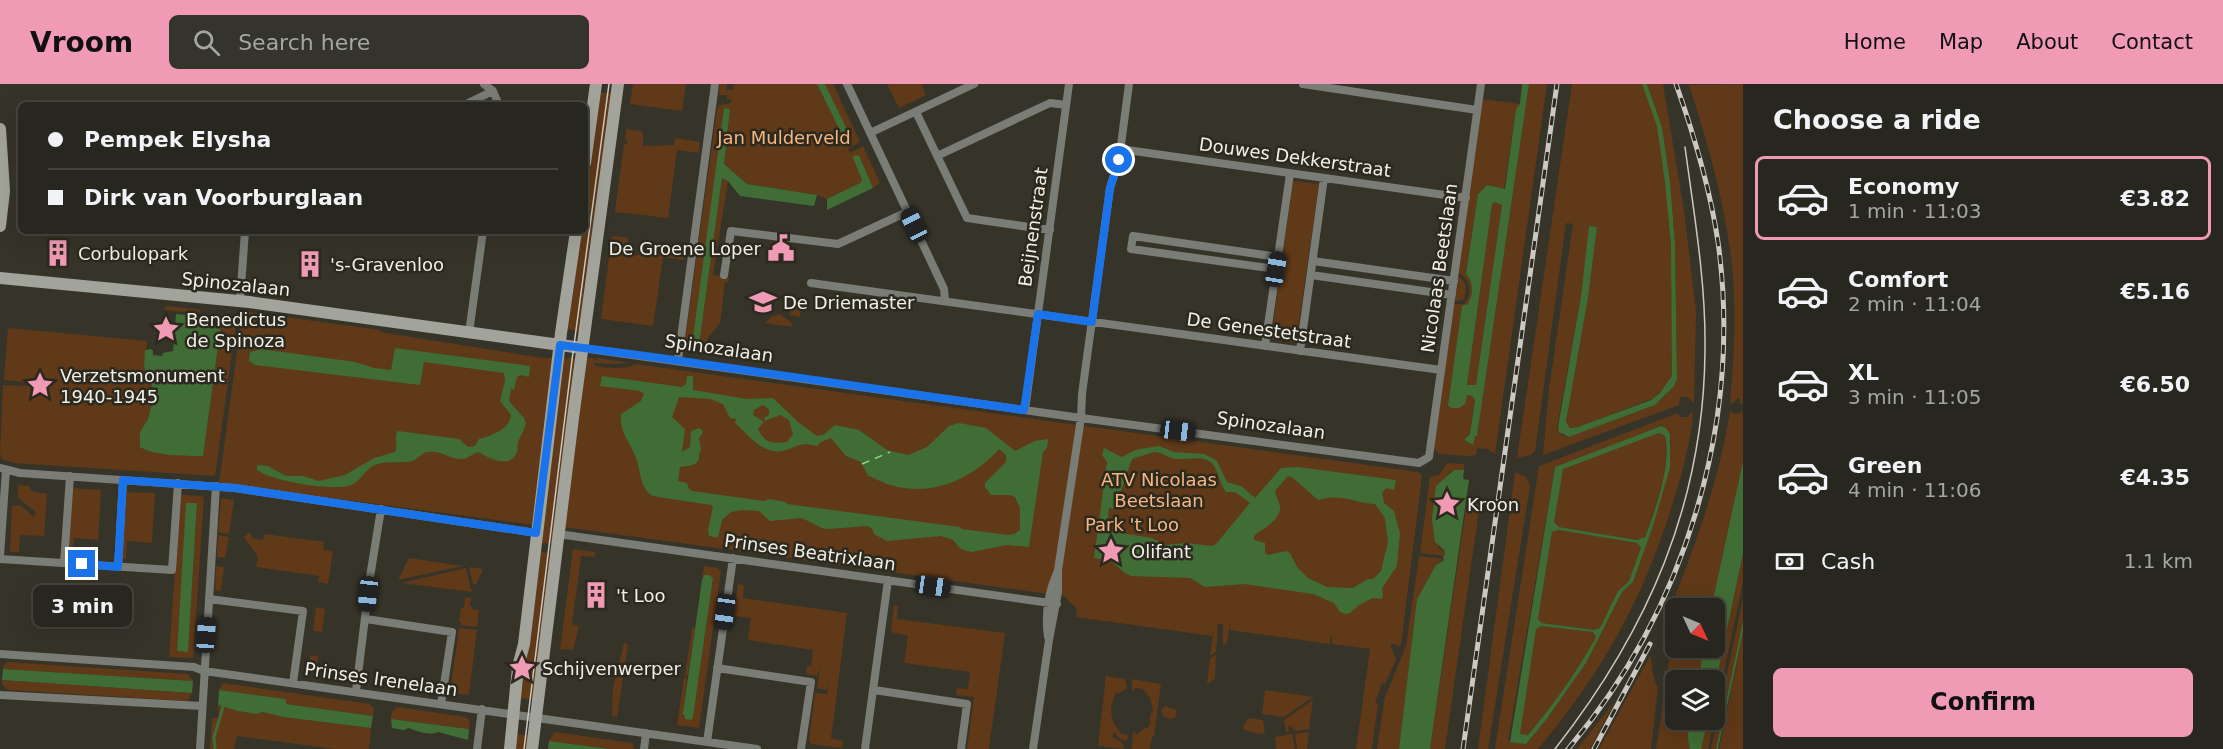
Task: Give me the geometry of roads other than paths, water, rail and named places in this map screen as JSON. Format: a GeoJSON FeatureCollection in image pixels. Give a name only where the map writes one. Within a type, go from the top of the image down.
{"type":"FeatureCollection","features":[{"type":"Feature","properties":{"kind":"main road"},"geometry":{"type":"LineString","coordinates":[[588,141],[596,84]]}},
{"type":"Feature","properties":{"kind":"main road"},"geometry":{"type":"LineString","coordinates":[[532,749],[582,348],[618,84]]}},
{"type":"Feature","properties":{"kind":"main road"},"geometry":{"type":"LineString","coordinates":[[0,129],[4,191],[0,226]]}},
{"type":"Feature","properties":{"kind":"main road"},"geometry":{"type":"LineString","coordinates":[[510,749],[518,667],[524,644],[536,533],[576,234]]}},
{"type":"Feature","properties":{"kind":"main road","name":"Spinozalaan"},"geometry":{"type":"LineString","coordinates":[[0,278],[240,301],[582,348]]}},
{"type":"Feature","properties":{"kind":"street"},"geometry":{"type":"LineString","coordinates":[[484,84],[494,88]]}},
{"type":"Feature","properties":{"kind":"street"},"geometry":{"type":"LineString","coordinates":[[678,360],[716,84]]}},
{"type":"Feature","properties":{"kind":"street"},"geometry":{"type":"LineString","coordinates":[[847,84],[944,289],[945,300]]}},
{"type":"Feature","properties":{"kind":"street"},"geometry":{"type":"LineString","coordinates":[[870,133],[916,112],[961,87],[974,84]]}},
{"type":"Feature","properties":{"kind":"street","name":"Beijnenstraat"},"geometry":{"type":"LineString","coordinates":[[1024,410],[1069,84]]}},
{"type":"Feature","properties":{"kind":"street"},"geometry":{"type":"LineString","coordinates":[[1033,749],[1049,640],[1046,624],[1053,603],[1052,585],[1058,570],[1081,418],[1110,188],[1120,149],[1130,84]]}},
{"type":"Feature","properties":{"kind":"street"},"geometry":{"type":"LineString","coordinates":[[1302,84],[1478,110]]}},
{"type":"Feature","properties":{"kind":"street","name":"Nicolaas Beetslaan"},"geometry":{"type":"LineString","coordinates":[[1429,457],[1481,84]]}},
{"type":"Feature","properties":{"kind":"street"},"geometry":{"type":"LineString","coordinates":[[469,102],[494,88]]}},
{"type":"Feature","properties":{"kind":"street"},"geometry":{"type":"LineString","coordinates":[[937,156],[1050,103],[1066,105]]}},
{"type":"Feature","properties":{"kind":"street"},"geometry":{"type":"LineString","coordinates":[[916,112],[967,218],[1050,230]]}},
{"type":"Feature","properties":{"kind":"street","name":"Douwes Dekkerstraat"},"geometry":{"type":"LineString","coordinates":[[1120,149],[1466,198]]}},
{"type":"Feature","properties":{"kind":"street"},"geometry":{"type":"LineString","coordinates":[[1265,346],[1290,174]]}},
{"type":"Feature","properties":{"kind":"street"},"geometry":{"type":"LineString","coordinates":[[1300,351],[1324,178]]}},
{"type":"Feature","properties":{"kind":"street"},"geometry":{"type":"LineString","coordinates":[[724,275],[731,231],[838,244],[907,212]]}},
{"type":"Feature","properties":{"kind":"street"},"geometry":{"type":"LineString","coordinates":[[240,301],[244,234]]}},
{"type":"Feature","properties":{"kind":"street"},"geometry":{"type":"LineString","coordinates":[[469,333],[483,234]]}},
{"type":"Feature","properties":{"kind":"street"},"geometry":{"type":"LineString","coordinates":[[1276,269],[1131,249],[1133,236],[1278,257]]}},
{"type":"Feature","properties":{"kind":"street"},"geometry":{"type":"LineString","coordinates":[[1313,261],[1454,281]]}},
{"type":"Feature","properties":{"kind":"street"},"geometry":{"type":"LineString","coordinates":[[1311,275],[1452,295]]}},
{"type":"Feature","properties":{"kind":"street","name":"De Genestetstraat"},"geometry":{"type":"LineString","coordinates":[[811,283],[1441,370]]}},
{"type":"Feature","properties":{"kind":"street","name":"Spinozalaan"},"geometry":{"type":"LineString","coordinates":[[582,348],[1419,463],[1429,457]]}},
{"type":"Feature","properties":{"kind":"street"},"geometry":{"type":"LineString","coordinates":[[178,483],[172,570],[0,557],[3,469],[20,473],[178,483],[216,486],[381,508],[536,533]]}},
{"type":"Feature","properties":{"kind":"street"},"geometry":{"type":"LineString","coordinates":[[64,563],[69,476]]}},
{"type":"Feature","properties":{"kind":"street"},"geometry":{"type":"LineString","coordinates":[[118,567],[123,480]]}},
{"type":"Feature","properties":{"kind":"street"},"geometry":{"type":"LineString","coordinates":[[200,749],[216,486]]}},
{"type":"Feature","properties":{"kind":"street"},"geometry":{"type":"LineString","coordinates":[[356,691],[381,508]]}},
{"type":"Feature","properties":{"kind":"street","name":"Prinses Beatrixlaan"},"geometry":{"type":"LineString","coordinates":[[558,534],[1053,603]]}},
{"type":"Feature","properties":{"kind":"street"},"geometry":{"type":"LineString","coordinates":[[707,742],[733,558]]}},
{"type":"Feature","properties":{"kind":"street"},"geometry":{"type":"LineString","coordinates":[[865,749],[888,580]]}},
{"type":"Feature","properties":{"kind":"street"},"geometry":{"type":"LineString","coordinates":[[209,599],[303,611],[293,683]]}},
{"type":"Feature","properties":{"kind":"street"},"geometry":{"type":"LineString","coordinates":[[366,619],[452,632],[441,704]]}},
{"type":"Feature","properties":{"kind":"street","name":"Prinses Irenelaan"},"geometry":{"type":"LineString","coordinates":[[0,654],[194,667],[204,671],[757,749]]}},
{"type":"Feature","properties":{"kind":"street"},"geometry":{"type":"LineString","coordinates":[[717,668],[811,682],[801,749]]}},
{"type":"Feature","properties":{"kind":"street"},"geometry":{"type":"LineString","coordinates":[[874,690],[968,704],[961,749]]}},
{"type":"Feature","properties":{"kind":"street"},"geometry":{"type":"LineString","coordinates":[[0,695],[202,706]]}},
{"type":"Feature","properties":{"kind":"street"},"geometry":{"type":"LineString","coordinates":[[477,749],[482,709]]}},
{"type":"Feature","properties":{"kind":"street"},"geometry":{"type":"LineString","coordinates":[[644,749],[646,733]]}},
{"type":"Feature","properties":{"kind":"waterway"},"geometry":{"type":"LineString","coordinates":[[215,749],[214,737],[223,707]]}},
{"type":"Feature","properties":{"kind":"tram line"},"geometry":{"type":"LineString","coordinates":[[524,749],[609,84]]}},
{"type":"Feature","properties":{"kind":"tram line"},"geometry":{"type":"LineString","coordinates":[[1555,749],[1618,658],[1643,611],[1682,512],[1694,460],[1702,406],[1705,325],[1699,248],[1685,147]]}},
{"type":"Feature","properties":{"kind":"railway"},"geometry":{"type":"LineString","coordinates":[[1463,749],[1557,84]]}},
{"type":"Feature","properties":{"kind":"railway"},"geometry":{"type":"LineString","coordinates":[[1568,749],[1609,695],[1644,637],[1673,575],[1696,511],[1712,445],[1722,378],[1724,310],[1718,242],[1701,162],[1676,84]]}},
{"type":"Feature","properties":{"kind":"railway"},"geometry":{"type":"LineString","coordinates":[[1594,749],[1650,644]]}},
{"type":"Feature","properties":{"kind":"place","name":"De Groene Loper"},"geometry":{"type":"Point","coordinates":[781,248]}},
{"type":"Feature","properties":{"kind":"place","name":"Corbulopark"},"geometry":{"type":"Point","coordinates":[58,253]}},
{"type":"Feature","properties":{"kind":"place","name":"'s-Gravenloo"},"geometry":{"type":"Point","coordinates":[310,264]}},
{"type":"Feature","properties":{"kind":"place","name":"De Driemaster"},"geometry":{"type":"Point","coordinates":[763,302]}},
{"type":"Feature","properties":{"kind":"place","name":"Benedictus de Spinoza"},"geometry":{"type":"Point","coordinates":[166,329]}},
{"type":"Feature","properties":{"kind":"place","name":"Verzetsmonument 1940-1945"},"geometry":{"type":"Point","coordinates":[40,385]}},
{"type":"Feature","properties":{"kind":"place","name":"Kroon"},"geometry":{"type":"Point","coordinates":[1447,504]}},
{"type":"Feature","properties":{"kind":"place","name":"Olifant"},"geometry":{"type":"Point","coordinates":[1111,551]}},
{"type":"Feature","properties":{"kind":"place","name":"'t Loo"},"geometry":{"type":"Point","coordinates":[596,595]}},
{"type":"Feature","properties":{"kind":"place","name":"Schijvenwerper"},"geometry":{"type":"Point","coordinates":[522,668]}},
{"type":"Feature","properties":{"kind":"park label","name":"Jan Mulderveld"},"geometry":{"type":"Point","coordinates":[784,137]}},
{"type":"Feature","properties":{"kind":"park label","name":"ATV Nicolaas Beetslaan"},"geometry":{"type":"Point","coordinates":[1159,489]}},
{"type":"Feature","properties":{"kind":"park label","name":"Park 't Loo"},"geometry":{"type":"Point","coordinates":[1132,524]}}]}
